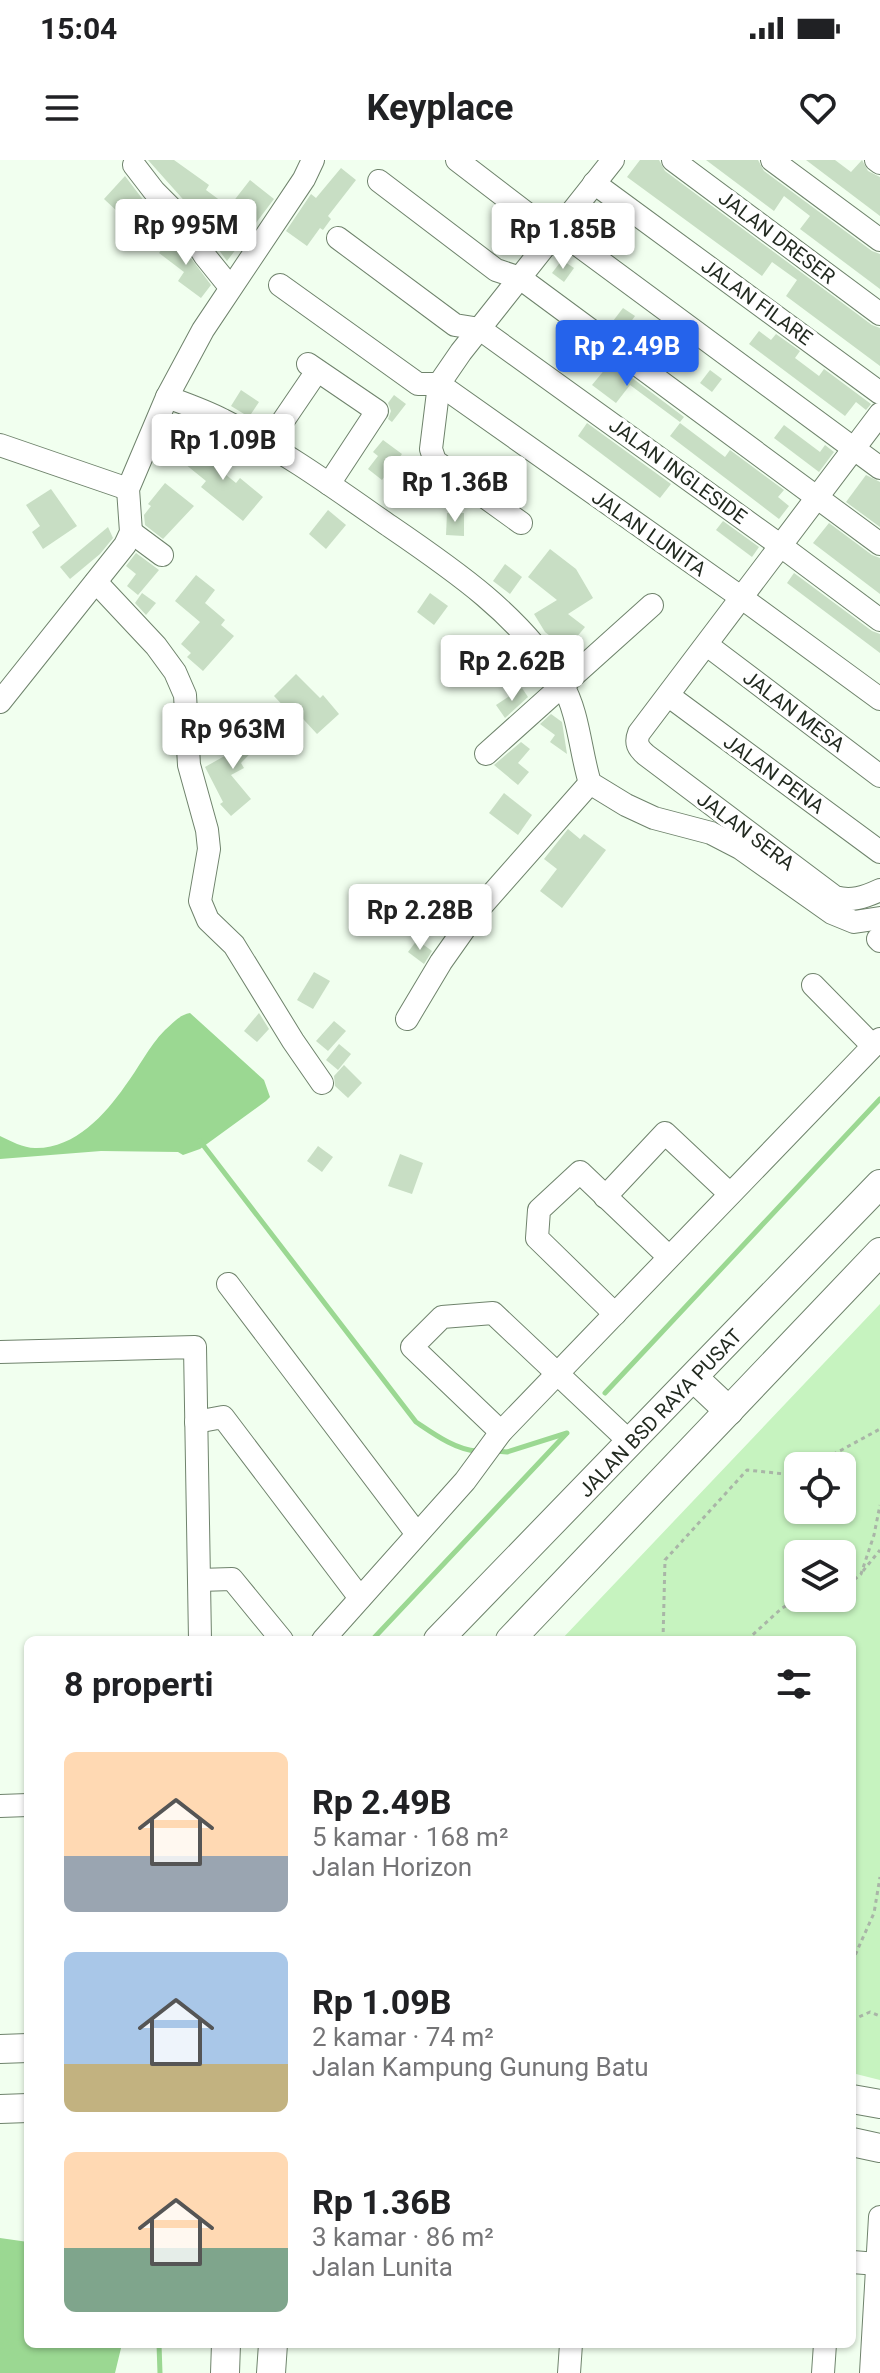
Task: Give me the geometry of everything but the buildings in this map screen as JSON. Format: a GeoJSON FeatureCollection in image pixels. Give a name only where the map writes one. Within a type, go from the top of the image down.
{"type":"FeatureCollection","features":[{"type":"Feature","properties":{"kind":"main road","name":"JALAN BSD RAYA PUSAT"},"geometry":{"type":"LineString","coordinates":[[442,1636],[880,1184]]}},
{"type":"Feature","properties":{"kind":"main road"},"geometry":{"type":"LineString","coordinates":[[514,1636],[880,1252]]}},
{"type":"Feature","properties":{"kind":"main road"},"geometry":{"type":"LineString","coordinates":[[694,1378],[729,1411]]}},
{"type":"Feature","properties":{"kind":"main road"},"geometry":{"type":"LineString","coordinates":[[0,2049],[24,2048]]}},
{"type":"Feature","properties":{"kind":"main road"},"geometry":{"type":"LineString","coordinates":[[856,2100],[880,2104]]}},
{"type":"Feature","properties":{"kind":"main road"},"geometry":{"type":"LineString","coordinates":[[0,2109],[24,2108]]}},
{"type":"Feature","properties":{"kind":"main road"},"geometry":{"type":"LineString","coordinates":[[856,2143],[880,2148]]}},
{"type":"Feature","properties":{"kind":"main road"},"geometry":{"type":"LineString","coordinates":[[225,2373],[226,2348]]}},
{"type":"Feature","properties":{"kind":"main road"},"geometry":{"type":"LineString","coordinates":[[271,2373],[273,2348]]}},
{"type":"Feature","properties":{"kind":"street"},"geometry":{"type":"LineString","coordinates":[[0,702],[125,545],[131,532],[128,489],[167,397],[203,330],[304,179],[313,160]]}},
{"type":"Feature","properties":{"kind":"street"},"geometry":{"type":"LineString","coordinates":[[457,160],[538,222],[559,231],[880,468]]}},
{"type":"Feature","properties":{"kind":"street"},"geometry":{"type":"LineString","coordinates":[[521,523],[435,461],[431,449],[439,384],[613,160]]}},
{"type":"Feature","properties":{"kind":"street","name":"JALAN DRESER"},"geometry":{"type":"LineString","coordinates":[[673,160],[880,314]]}},
{"type":"Feature","properties":{"kind":"street"},"geometry":{"type":"LineString","coordinates":[[772,160],[880,240]]}},
{"type":"Feature","properties":{"kind":"street"},"geometry":{"type":"LineString","coordinates":[[134,165],[180,217],[230,287]]}},
{"type":"Feature","properties":{"kind":"street"},"geometry":{"type":"LineString","coordinates":[[379,181],[496,270],[520,278],[880,544]]}},
{"type":"Feature","properties":{"kind":"street","name":"JALAN FILARE"},"geometry":{"type":"LineString","coordinates":[[594,183],[880,393]]}},
{"type":"Feature","properties":{"kind":"street","name":"JALAN INGLESIDE"},"geometry":{"type":"LineString","coordinates":[[338,238],[455,325],[480,329],[880,620]]}},
{"type":"Feature","properties":{"kind":"street","name":"JALAN LUNITA"},"geometry":{"type":"LineString","coordinates":[[280,285],[418,384],[439,384],[880,699]]}},
{"type":"Feature","properties":{"kind":"street"},"geometry":{"type":"LineString","coordinates":[[266,446],[312,368],[377,411],[329,484]]}},
{"type":"Feature","properties":{"kind":"street"},"geometry":{"type":"LineString","coordinates":[[167,397],[223,420],[329,484],[455,571],[514,625],[542,656],[563,686],[590,783],[654,818],[711,833],[740,848],[832,913],[879,932]]}},
{"type":"Feature","properties":{"kind":"street"},"geometry":{"type":"LineString","coordinates":[[669,696],[880,414]]}},
{"type":"Feature","properties":{"kind":"street"},"geometry":{"type":"LineString","coordinates":[[0,445],[128,489]]}},
{"type":"Feature","properties":{"kind":"street"},"geometry":{"type":"LineString","coordinates":[[131,532],[162,555]]}},
{"type":"Feature","properties":{"kind":"street"},"geometry":{"type":"LineString","coordinates":[[96,582],[156,646],[175,672],[185,695],[189,765],[209,849],[201,909],[234,945],[322,1083]]}},
{"type":"Feature","properties":{"kind":"street"},"geometry":{"type":"LineString","coordinates":[[486,754],[652,605]]}},
{"type":"Feature","properties":{"kind":"street","name":"JALAN MESA"},"geometry":{"type":"LineString","coordinates":[[707,645],[880,776]]}},
{"type":"Feature","properties":{"kind":"street","name":"JALAN SERA"},"geometry":{"type":"LineString","coordinates":[[669,696],[639,733],[636,741],[639,749],[835,897],[850,900],[865,898],[880,890]]}},
{"type":"Feature","properties":{"kind":"street","name":"JALAN PENA"},"geometry":{"type":"LineString","coordinates":[[669,696],[880,852]]}},
{"type":"Feature","properties":{"kind":"street"},"geometry":{"type":"LineString","coordinates":[[407,1019],[441,962],[477,911],[590,783]]}},
{"type":"Feature","properties":{"kind":"street"},"geometry":{"type":"LineString","coordinates":[[327,1636],[479,1462],[498,1436],[876,1042],[813,985]]}},
{"type":"Feature","properties":{"kind":"street"},"geometry":{"type":"LineString","coordinates":[[605,1197],[665,1133],[730,1194]]}},
{"type":"Feature","properties":{"kind":"street"},"geometry":{"type":"LineString","coordinates":[[615,1314],[537,1238],[539,1210],[580,1172],[669,1257]]}},
{"type":"Feature","properties":{"kind":"street"},"geometry":{"type":"LineString","coordinates":[[228,1284],[417,1534]]}},
{"type":"Feature","properties":{"kind":"street"},"geometry":{"type":"LineString","coordinates":[[498,1436],[412,1347],[442,1317],[493,1313],[631,1443]]}},
{"type":"Feature","properties":{"kind":"street"},"geometry":{"type":"LineString","coordinates":[[0,1352],[195,1347],[200,1636]]}},
{"type":"Feature","properties":{"kind":"street"},"geometry":{"type":"LineString","coordinates":[[196,1422],[223,1417],[360,1598]]}},
{"type":"Feature","properties":{"kind":"street"},"geometry":{"type":"LineString","coordinates":[[199,1580],[232,1579],[279,1636]]}},
{"type":"Feature","properties":{"kind":"street"},"geometry":{"type":"LineString","coordinates":[[0,1806],[24,1805]]}},
{"type":"Feature","properties":{"kind":"street"},"geometry":{"type":"LineString","coordinates":[[871,2373],[880,2217]]}},
{"type":"Feature","properties":{"kind":"street"},"geometry":{"type":"LineString","coordinates":[[856,2264],[878,2276]]}},
{"type":"Feature","properties":{"kind":"street"},"geometry":{"type":"LineString","coordinates":[[569,2373],[571,2348]]}},
{"type":"Feature","properties":{"kind":"street"},"geometry":{"type":"LineString","coordinates":[[823,2373],[825,2348]]}},
{"type":"Feature","properties":{"kind":"path"},"geometry":{"type":"LineString","coordinates":[[838,1452],[880,1429]]}},
{"type":"Feature","properties":{"kind":"path"},"geometry":{"type":"LineString","coordinates":[[663,1636],[665,1560],[747,1470],[784,1474]]}},
{"type":"Feature","properties":{"kind":"path"},"geometry":{"type":"LineString","coordinates":[[861,1574],[880,1505]]}},
{"type":"Feature","properties":{"kind":"path"},"geometry":{"type":"LineString","coordinates":[[856,1578],[880,1550]]}},
{"type":"Feature","properties":{"kind":"path"},"geometry":{"type":"LineString","coordinates":[[751,1636],[784,1607]]}},
{"type":"Feature","properties":{"kind":"path"},"geometry":{"type":"LineString","coordinates":[[856,1953],[874,1913],[880,1877]]}},
{"type":"Feature","properties":{"kind":"path"},"geometry":{"type":"LineString","coordinates":[[856,2018],[880,2010]]}},
{"type":"Feature","properties":{"kind":"path"},"geometry":{"type":"LineString","coordinates":[[870,2012],[880,2016]]}},
{"type":"Feature","properties":{"kind":"shaded area"},"geometry":{"type":"Polygon","coordinates":[[[190,1013],[264,1080],[270,1097],[266,1101],[200,1149],[183,1155],[178,1152],[101,1151],[0,1159],[0,1136],[26,1147],[49,1147],[63,1143],[87,1128],[117,1097],[159,1037],[176,1020],[190,1013]]]}},
{"type":"Feature","properties":{"kind":"shaded area"},"geometry":{"type":"Polygon","coordinates":[[[880,1304],[880,2080],[856,2074],[856,1636],[565,1636],[880,1304]]]}},
{"type":"Feature","properties":{"kind":"shaded area"},"geometry":{"type":"Polygon","coordinates":[[[0,2238],[24,2241],[24,2348],[121,2348],[115,2373],[0,2373],[0,2238]]]}},
{"type":"Feature","properties":{"kind":"waterway"},"geometry":{"type":"LineString","coordinates":[[605,1393],[880,1099]]}},
{"type":"Feature","properties":{"kind":"waterway"},"geometry":{"type":"LineString","coordinates":[[200,1141],[416,1422],[453,1445],[477,1451]]}},
{"type":"Feature","properties":{"kind":"waterway"},"geometry":{"type":"LineString","coordinates":[[495,1451],[507,1452],[567,1433]]}},
{"type":"Feature","properties":{"kind":"waterway"},"geometry":{"type":"LineString","coordinates":[[376,1636],[566,1434]]}},
{"type":"Feature","properties":{"kind":"waterway"},"geometry":{"type":"LineString","coordinates":[[159,2348],[160,2373]]}}]}
